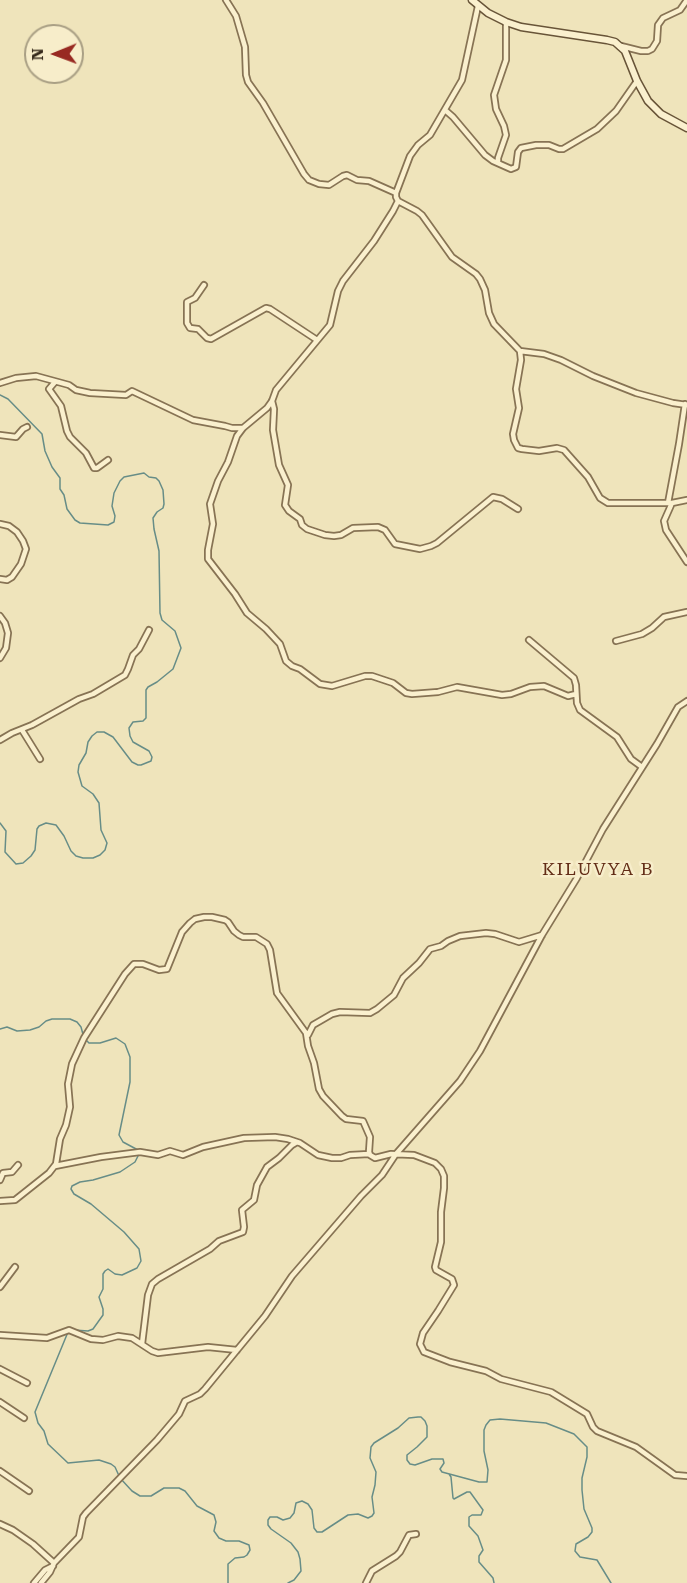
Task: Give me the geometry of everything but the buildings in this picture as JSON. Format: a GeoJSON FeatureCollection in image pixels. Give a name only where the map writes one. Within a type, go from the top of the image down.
{"type":"FeatureCollection","features":[{"type":"Feature","properties":{"kind":"street"},"geometry":{"type":"LineString","coordinates":[[226,0],[236,16],[245,47],[248,82],[309,180],[329,185],[347,175],[357,180],[369,181],[396,193]]}},
{"type":"Feature","properties":{"kind":"street"},"geometry":{"type":"LineString","coordinates":[[472,0],[506,22],[521,27],[607,40],[641,51],[652,49],[657,41],[658,25],[663,18],[680,10],[687,0]]}},
{"type":"Feature","properties":{"kind":"street"},"geometry":{"type":"LineString","coordinates":[[478,6],[462,80],[430,135],[410,156],[396,193],[398,201],[374,241],[343,281],[338,291],[330,325],[274,393],[267,408],[237,436],[210,504],[213,525],[207,556],[209,562],[247,613],[280,644],[286,661],[320,684],[332,686],[364,676],[372,676],[393,683],[406,693],[412,694],[438,692],[458,687],[502,695],[530,687],[544,686],[568,696],[576,694]]}},
{"type":"Feature","properties":{"kind":"street"},"geometry":{"type":"LineString","coordinates":[[498,162],[506,135],[496,109],[494,95],[506,60],[506,22]]}},
{"type":"Feature","properties":{"kind":"street"},"geometry":{"type":"LineString","coordinates":[[621,46],[629,58],[637,81],[648,101],[667,118],[687,128]]}},
{"type":"Feature","properties":{"kind":"street"},"geometry":{"type":"LineString","coordinates":[[445,110],[485,155],[513,169],[516,167],[518,152],[525,147],[549,145],[562,149],[606,122],[637,81]]}},
{"type":"Feature","properties":{"kind":"street"},"geometry":{"type":"LineString","coordinates":[[398,201],[422,215],[452,257],[476,274],[485,291],[489,313],[494,324],[520,351],[521,360],[516,388],[519,408],[513,434],[518,447],[529,450],[557,448],[564,450],[588,477],[600,498],[608,503],[670,503],[687,500]]}},
{"type":"Feature","properties":{"kind":"street"},"geometry":{"type":"LineString","coordinates":[[204,285],[195,298],[187,302],[187,323],[190,328],[198,329],[207,339],[212,339],[266,308],[317,340]]}},
{"type":"Feature","properties":{"kind":"street"},"geometry":{"type":"LineString","coordinates":[[520,351],[544,354],[572,364],[593,376],[636,393],[673,403],[686,404],[670,503],[664,521],[666,530],[687,562]]}},
{"type":"Feature","properties":{"kind":"street"},"geometry":{"type":"LineString","coordinates":[[0,384],[16,378],[36,376],[90,393],[126,395],[132,391],[193,420],[232,429],[243,428]]}},
{"type":"Feature","properties":{"kind":"street"},"geometry":{"type":"LineString","coordinates":[[56,382],[50,389],[61,406],[70,437],[86,453],[94,468],[108,460]]}},
{"type":"Feature","properties":{"kind":"street"},"geometry":{"type":"LineString","coordinates":[[272,401],[273,430],[279,465],[288,485],[285,505],[300,519],[304,528],[325,535],[340,536],[353,528],[378,527],[387,532],[395,544],[420,549],[437,543],[493,497],[502,498],[518,509]]}},
{"type":"Feature","properties":{"kind":"street"},"geometry":{"type":"LineString","coordinates":[[0,435],[16,437],[22,429],[27,427]]}},
{"type":"Feature","properties":{"kind":"street"},"geometry":{"type":"LineString","coordinates":[[0,524],[9,526],[17,532],[26,549],[21,564],[12,577],[7,580],[0,579]]}},
{"type":"Feature","properties":{"kind":"street"},"geometry":{"type":"LineString","coordinates":[[616,641],[642,634],[664,616],[687,612]]}},
{"type":"Feature","properties":{"kind":"street"},"geometry":{"type":"LineString","coordinates":[[0,616],[5,622],[8,633],[6,648],[0,658]]}},
{"type":"Feature","properties":{"kind":"street"},"geometry":{"type":"LineString","coordinates":[[0,740],[93,694],[125,675],[133,655],[139,649],[149,630]]}},
{"type":"Feature","properties":{"kind":"street"},"geometry":{"type":"LineString","coordinates":[[528,640],[575,680],[576,703],[580,710],[617,737],[631,759],[642,767]]}},
{"type":"Feature","properties":{"kind":"street"},"geometry":{"type":"LineString","coordinates":[[34,1583],[79,1537],[83,1517],[93,1503],[111,1488],[157,1440],[179,1413],[185,1401],[205,1389],[276,1302],[292,1276],[382,1175],[396,1155],[460,1081],[474,1062],[542,935],[603,830],[678,707],[687,701]]}},
{"type":"Feature","properties":{"kind":"street"},"geometry":{"type":"LineString","coordinates":[[22,730],[40,759]]}},
{"type":"Feature","properties":{"kind":"street"},"geometry":{"type":"LineString","coordinates":[[0,1201],[15,1200],[55,1166],[60,1139],[70,1107],[68,1084],[72,1064],[84,1038],[125,974],[134,964],[143,964],[159,970],[167,969],[182,932],[195,919],[212,917],[225,920],[239,935],[256,938],[267,944],[277,993],[304,1029],[322,1096],[346,1119],[363,1121],[370,1137],[369,1154]]}},
{"type":"Feature","properties":{"kind":"street"},"geometry":{"type":"LineString","coordinates":[[307,1036],[313,1025],[332,1014],[370,1013],[377,1009],[394,995],[403,978],[430,949],[448,941],[460,936],[486,933],[519,942],[542,935]]}},
{"type":"Feature","properties":{"kind":"street"},"geometry":{"type":"LineString","coordinates":[[55,1166],[140,1152],[158,1155],[170,1151],[183,1155],[203,1147],[244,1138],[275,1137],[297,1142],[318,1155],[328,1157],[339,1158],[369,1154],[373,1158],[389,1154],[414,1155],[435,1162],[444,1176],[441,1242],[435,1267],[436,1270],[452,1279],[454,1285],[423,1333],[420,1344],[424,1352],[450,1362],[486,1371],[501,1379],[551,1392],[587,1414],[597,1431],[636,1447],[675,1475],[687,1476]]}},
{"type":"Feature","properties":{"kind":"street"},"geometry":{"type":"LineString","coordinates":[[141,1344],[147,1295],[152,1284],[210,1249],[219,1241],[243,1232],[242,1209],[254,1200],[257,1185],[264,1171],[297,1142]]}},
{"type":"Feature","properties":{"kind":"street"},"geometry":{"type":"LineString","coordinates":[[0,1180],[3,1173],[12,1172],[18,1165]]}},
{"type":"Feature","properties":{"kind":"street"},"geometry":{"type":"LineString","coordinates":[[0,1287],[15,1267]]}},
{"type":"Feature","properties":{"kind":"street"},"geometry":{"type":"LineString","coordinates":[[0,1335],[47,1338],[69,1330],[91,1339],[103,1340],[118,1336],[132,1338],[158,1353],[208,1347],[237,1350]]}},
{"type":"Feature","properties":{"kind":"street"},"geometry":{"type":"LineString","coordinates":[[0,1369],[27,1383]]}},
{"type":"Feature","properties":{"kind":"street"},"geometry":{"type":"LineString","coordinates":[[0,1402],[24,1418]]}},
{"type":"Feature","properties":{"kind":"street"},"geometry":{"type":"LineString","coordinates":[[0,1471],[29,1491]]}},
{"type":"Feature","properties":{"kind":"street"},"geometry":{"type":"LineString","coordinates":[[0,1524],[33,1544],[54,1564]]}},
{"type":"Feature","properties":{"kind":"street"},"geometry":{"type":"LineString","coordinates":[[366,1583],[372,1571],[396,1556],[410,1534],[416,1534]]}},
{"type":"Feature","properties":{"kind":"street"},"geometry":{"type":"LineString","coordinates":[[40,1583],[54,1564]]}},
{"type":"Feature","properties":{"kind":"waterway"},"geometry":{"type":"LineString","coordinates":[[0,395],[8,399],[42,434],[45,451],[60,478],[60,489],[67,509],[80,523],[108,525],[114,522],[112,506],[114,493],[124,477],[144,473],[159,481],[163,490],[164,504],[153,518],[159,551],[160,613],[162,620],[175,631],[181,648],[173,669],[146,690],[146,718],[143,721],[133,722],[129,728],[133,742],[149,751],[151,761],[141,765],[132,762],[113,737],[104,732],[97,732],[88,742],[78,772],[82,786],[93,794],[99,803],[101,830],[107,843],[100,855],[93,858],[76,856],[56,825],[46,823],[37,829],[35,850],[31,856],[23,863],[16,864],[5,852],[6,831],[0,823]]}},
{"type":"Feature","properties":{"kind":"waterway"},"geometry":{"type":"LineString","coordinates":[[0,1029],[7,1027],[17,1031],[30,1030],[52,1019],[70,1019],[81,1027],[84,1038],[89,1043],[100,1043],[116,1038],[125,1044],[130,1057],[130,1082],[119,1135],[123,1142],[138,1150]]}},
{"type":"Feature","properties":{"kind":"waterway"},"geometry":{"type":"LineString","coordinates":[[74,1330],[93,1329],[103,1315],[99,1297],[103,1289],[105,1271],[108,1269],[115,1274],[122,1275],[137,1268],[141,1261],[139,1249],[124,1232],[91,1204],[74,1194],[72,1186],[120,1172],[135,1162],[139,1154]]}},
{"type":"Feature","properties":{"kind":"waterway"},"geometry":{"type":"LineString","coordinates":[[68,1332],[35,1412],[48,1444],[68,1463],[99,1460],[111,1464],[120,1478],[140,1496],[151,1496],[164,1488],[179,1488],[185,1491],[197,1506],[214,1515],[216,1522],[214,1531],[219,1538],[249,1545],[250,1550],[247,1555],[235,1558],[228,1564],[228,1583]]}},
{"type":"Feature","properties":{"kind":"waterway"},"geometry":{"type":"LineString","coordinates":[[288,1583],[294,1580],[301,1571],[300,1559],[291,1543],[268,1525],[270,1517],[283,1520],[290,1518],[294,1513],[296,1503],[302,1501],[312,1510],[314,1528],[317,1532],[322,1532],[348,1515],[358,1514],[368,1518],[372,1516],[376,1472],[370,1458],[371,1447],[409,1418],[418,1417],[425,1421],[427,1437],[407,1455],[410,1464],[443,1459],[444,1463],[440,1469],[442,1472],[479,1482],[487,1482],[484,1430],[490,1420],[546,1423],[574,1434],[587,1447],[582,1490],[584,1509],[592,1528],[588,1537],[576,1544],[575,1551],[580,1557],[597,1560],[611,1583]]}},
{"type":"Feature","properties":{"kind":"waterway"},"geometry":{"type":"LineString","coordinates":[[449,1474],[453,1498],[470,1492],[483,1510],[481,1515],[469,1517],[469,1526],[478,1536],[483,1550],[479,1556],[479,1562],[493,1578],[494,1583]]}},
{"type":"Feature","properties":{"kind":"district","name":"KILUVYA B"},"geometry":{"type":"Point","coordinates":[598,870]}}]}
